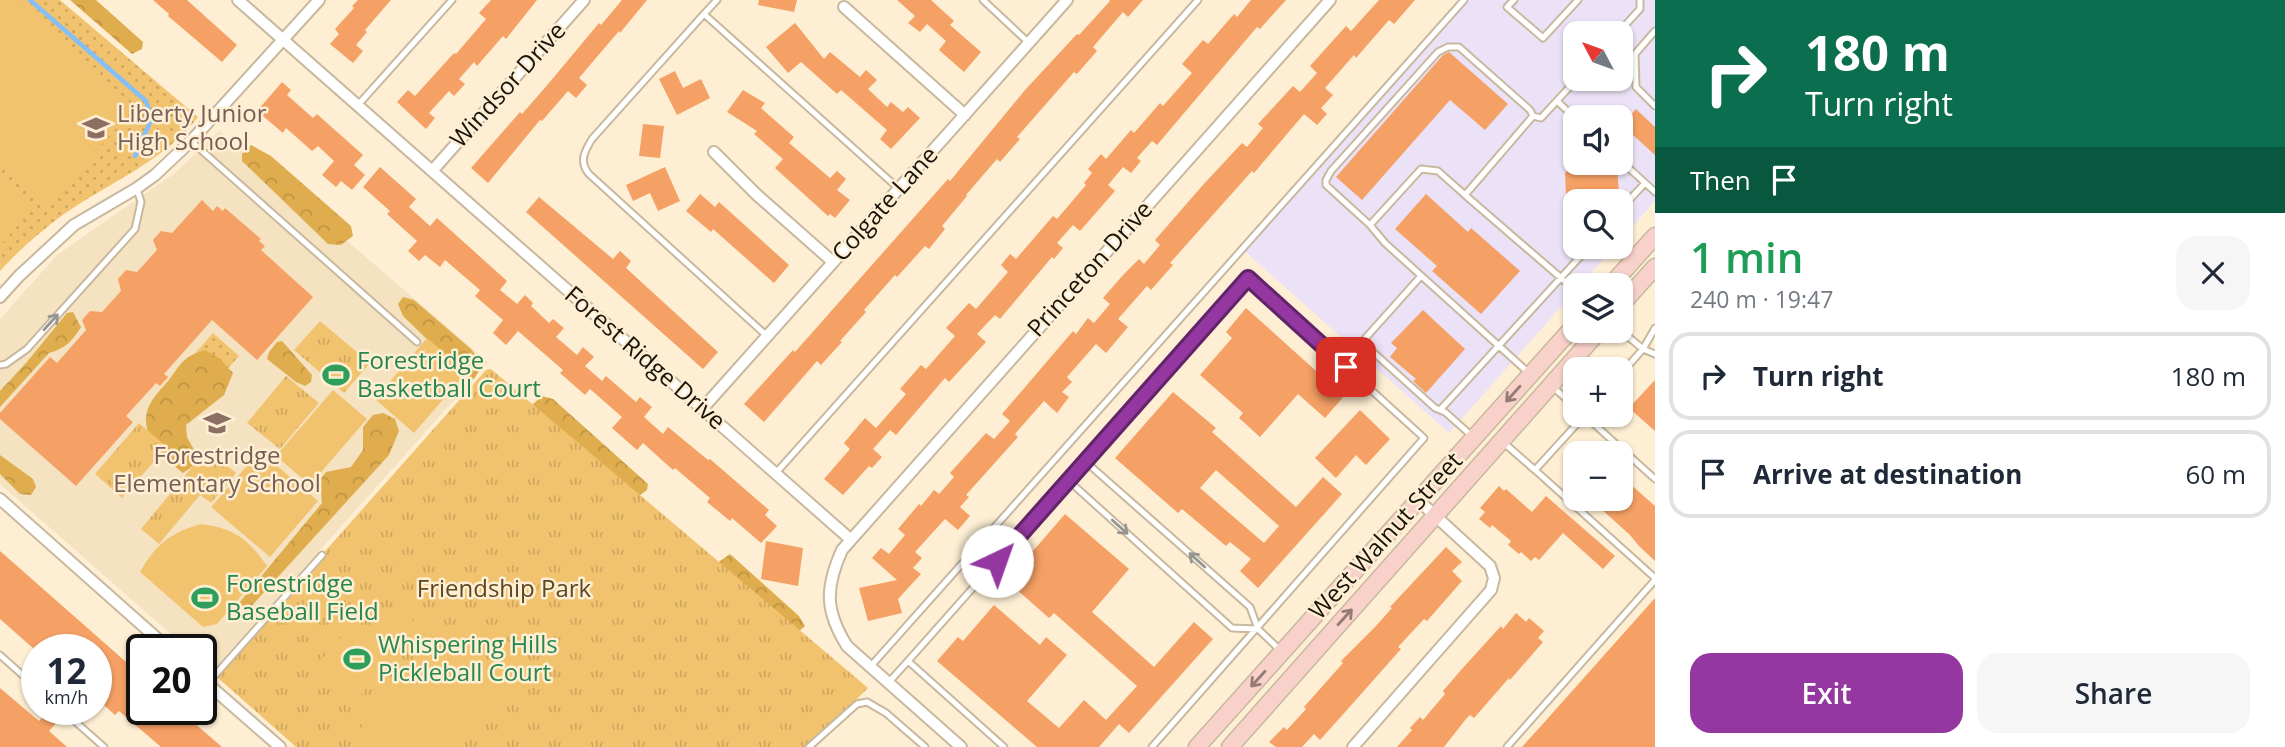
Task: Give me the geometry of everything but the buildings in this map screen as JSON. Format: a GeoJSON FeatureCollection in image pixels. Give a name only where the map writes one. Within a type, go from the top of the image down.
{"type":"FeatureCollection","features":[{"type":"Feature","properties":{"kind":"main road"},"geometry":{"type":"LineString","coordinates":[[1622,273],[1655,236]]}},
{"type":"Feature","properties":{"kind":"main road"},"geometry":{"type":"LineString","coordinates":[[1633,292],[1655,267]]}},
{"type":"Feature","properties":{"kind":"main road","name":"West Walnut Street"},"geometry":{"type":"LineString","coordinates":[[1197,747],[1563,339]]}},
{"type":"Feature","properties":{"kind":"main road"},"geometry":{"type":"LineString","coordinates":[[1230,747],[1588,343]]}},
{"type":"Feature","properties":{"kind":"main road"},"geometry":{"type":"LineString","coordinates":[[1282,652],[1300,668]]}},
{"type":"Feature","properties":{"kind":"street","name":"Forest Ridge Drive"},"geometry":{"type":"LineString","coordinates":[[238,0],[850,539]]}},
{"type":"Feature","properties":{"kind":"street"},"geometry":{"type":"LineString","coordinates":[[0,297],[74,225],[137,188],[191,141],[319,0]]}},
{"type":"Feature","properties":{"kind":"street","name":"Windsor Drive"},"geometry":{"type":"LineString","coordinates":[[433,170],[584,0]]}},
{"type":"Feature","properties":{"kind":"street","name":"Colgate Lane"},"geometry":{"type":"LineString","coordinates":[[703,408],[1067,0]]}},
{"type":"Feature","properties":{"kind":"street","name":"Princeton Drive"},"geometry":{"type":"LineString","coordinates":[[850,539],[1330,0]]}},
{"type":"Feature","properties":{"kind":"street"},"geometry":{"type":"LineString","coordinates":[[844,7],[965,115]]}},
{"type":"Feature","properties":{"kind":"street"},"geometry":{"type":"LineString","coordinates":[[714,152],[757,195],[833,262]]}},
{"type":"Feature","properties":{"kind":"street"},"geometry":{"type":"LineString","coordinates":[[0,499],[152,634]]}},
{"type":"Feature","properties":{"kind":"street"},"geometry":{"type":"LineString","coordinates":[[1353,747],[1491,590],[1494,578],[1490,566],[1418,500]]}},
{"type":"Feature","properties":{"kind":"street"},"geometry":{"type":"LineString","coordinates":[[850,539],[835,564],[830,586],[830,607],[835,627],[847,646],[961,747]]}},
{"type":"Feature","properties":{"kind":"street"},"geometry":{"type":"LineString","coordinates":[[217,691],[280,747]]}},
{"type":"Feature","properties":{"kind":"lane"},"geometry":{"type":"LineString","coordinates":[[358,105],[452,0]]}},
{"type":"Feature","properties":{"kind":"lane"},"geometry":{"type":"LineString","coordinates":[[717,0],[592,139],[585,150],[583,162],[589,174],[767,336]]}},
{"type":"Feature","properties":{"kind":"lane"},"geometry":{"type":"LineString","coordinates":[[983,0],[1029,43]]}},
{"type":"Feature","properties":{"kind":"lane"},"geometry":{"type":"LineString","coordinates":[[775,474],[1198,0]]}},
{"type":"Feature","properties":{"kind":"lane"},"geometry":{"type":"LineString","coordinates":[[870,667],[1464,0]]}},
{"type":"Feature","properties":{"kind":"lane"},"geometry":{"type":"LineString","coordinates":[[1514,0],[1507,7],[1543,38],[1578,0]]}},
{"type":"Feature","properties":{"kind":"lane"},"geometry":{"type":"LineString","coordinates":[[1629,21],[1640,9],[1640,0]]}},
{"type":"Feature","properties":{"kind":"lane"},"geometry":{"type":"LineString","coordinates":[[704,14],[899,189]]}},
{"type":"Feature","properties":{"kind":"lane"},"geometry":{"type":"LineString","coordinates":[[1655,32],[1635,54],[1636,87],[1655,106]]}},
{"type":"Feature","properties":{"kind":"lane"},"geometry":{"type":"LineString","coordinates":[[1531,375],[1385,243],[1370,225],[1326,185],[1326,180],[1331,171],[1438,52],[1448,47],[1459,47],[1530,110],[1532,116]]}},
{"type":"Feature","properties":{"kind":"lane"},"geometry":{"type":"LineString","coordinates":[[1532,116],[1541,118],[1566,91]]}},
{"type":"Feature","properties":{"kind":"lane"},"geometry":{"type":"LineString","coordinates":[[1557,101],[1563,107]]}},
{"type":"Feature","properties":{"kind":"lane"},"geometry":{"type":"LineString","coordinates":[[1465,195],[1532,116]]}},
{"type":"Feature","properties":{"kind":"lane"},"geometry":{"type":"LineString","coordinates":[[191,141],[417,342]]}},
{"type":"Feature","properties":{"kind":"lane"},"geometry":{"type":"LineString","coordinates":[[1370,225],[1421,169],[1438,171],[1561,278]]}},
{"type":"Feature","properties":{"kind":"lane"},"geometry":{"type":"LineString","coordinates":[[1633,172],[1655,191]]}},
{"type":"Feature","properties":{"kind":"lane"},"geometry":{"type":"LineString","coordinates":[[1633,196],[1645,183]]}},
{"type":"Feature","properties":{"kind":"lane"},"geometry":{"type":"LineString","coordinates":[[0,365],[6,364],[27,349],[135,229],[141,202],[137,188]]}},
{"type":"Feature","properties":{"kind":"lane"},"geometry":{"type":"LineString","coordinates":[[1440,410],[1578,259]]}},
{"type":"Feature","properties":{"kind":"lane"},"geometry":{"type":"LineString","coordinates":[[1421,276],[1362,342],[1435,408],[1445,411],[1474,438]]}},
{"type":"Feature","properties":{"kind":"lane"},"geometry":{"type":"LineString","coordinates":[[888,683],[1248,278],[1424,438],[1152,747]]}},
{"type":"Feature","properties":{"kind":"lane"},"geometry":{"type":"LineString","coordinates":[[1633,360],[1655,328]]}},
{"type":"Feature","properties":{"kind":"lane"},"geometry":{"type":"LineString","coordinates":[[1633,341],[1655,354]]}},
{"type":"Feature","properties":{"kind":"lane"},"geometry":{"type":"LineString","coordinates":[[1551,385],[1563,396]]}},
{"type":"Feature","properties":{"kind":"lane"},"geometry":{"type":"LineString","coordinates":[[1535,470],[1573,427]]}},
{"type":"Feature","properties":{"kind":"lane"},"geometry":{"type":"LineString","coordinates":[[1597,427],[1655,479]]}},
{"type":"Feature","properties":{"kind":"lane"},"geometry":{"type":"LineString","coordinates":[[1502,441],[1655,579],[1507,747]]}},
{"type":"Feature","properties":{"kind":"lane"},"geometry":{"type":"LineString","coordinates":[[1086,462],[1250,607],[1258,629],[1282,652]]}},
{"type":"Feature","properties":{"kind":"lane"},"geometry":{"type":"LineString","coordinates":[[1069,481],[1232,628],[1258,629]]}},
{"type":"Feature","properties":{"kind":"lane"},"geometry":{"type":"LineString","coordinates":[[217,666],[322,555]]}},
{"type":"Feature","properties":{"kind":"lane"},"geometry":{"type":"LineString","coordinates":[[0,655],[21,674]]}},
{"type":"Feature","properties":{"kind":"lane"},"geometry":{"type":"LineString","coordinates":[[908,661],[1004,747]]}},
{"type":"Feature","properties":{"kind":"lane"},"geometry":{"type":"LineString","coordinates":[[809,747],[857,704],[867,702],[887,713],[925,747]]}},
{"type":"Feature","properties":{"kind":"lane"},"geometry":{"type":"LineString","coordinates":[[79,725],[104,747]]}},
{"type":"Feature","properties":{"kind":"shaded area"},"geometry":{"type":"Polygon","coordinates":[[[1458,0],[1655,0],[1655,201],[1633,226],[1633,189],[1563,189],[1563,259],[1603,259],[1591,273],[1563,273],[1563,305],[1449,433],[1241,248],[1458,0]]]}},
{"type":"Feature","properties":{"kind":"shaded area","name":"Forestridge Elementary School"},"geometry":{"type":"Polygon","coordinates":[[[219,131],[488,362],[217,665],[217,634],[171,634],[0,484],[0,319],[58,254],[175,173],[219,131]]]}},
{"type":"Feature","properties":{"kind":"green space","name":"Liberty Junior High School"},"geometry":{"type":"Polygon","coordinates":[[[0,0],[60,0],[198,117],[169,147],[55,220],[0,271],[0,0]]]}},
{"type":"Feature","properties":{"kind":"green space"},"geometry":{"type":"Polygon","coordinates":[[[0,0],[15,0],[135,107],[48,204],[0,162],[0,0]]]}},
{"type":"Feature","properties":{"kind":"green space"},"geometry":{"type":"Polygon","coordinates":[[[70,0],[96,0],[143,42],[142,49],[132,54],[70,0]]]}},
{"type":"Feature","properties":{"kind":"green space"},"geometry":{"type":"Polygon","coordinates":[[[251,145],[271,156],[351,226],[353,236],[341,245],[328,244],[242,161],[242,154],[251,145]]]}},
{"type":"Feature","properties":{"kind":"green space"},"geometry":{"type":"Polygon","coordinates":[[[0,176],[35,206],[0,246],[0,176]]]}},
{"type":"Feature","properties":{"kind":"green space"},"geometry":{"type":"Polygon","coordinates":[[[403,297],[414,300],[471,349],[483,365],[474,379],[467,378],[403,316],[398,304],[403,297]]]}},
{"type":"Feature","properties":{"kind":"green space"},"geometry":{"type":"Polygon","coordinates":[[[73,312],[81,327],[75,336],[64,346],[49,353],[0,407],[0,391],[67,313],[73,312]]]}},
{"type":"Feature","properties":{"kind":"green space"},"geometry":{"type":"Polygon","coordinates":[[[320,321],[370,363],[344,393],[294,350],[320,321]]]}},
{"type":"Feature","properties":{"kind":"green space"},"geometry":{"type":"Polygon","coordinates":[[[213,333],[239,356],[179,424],[153,401],[213,333]]]}},
{"type":"Feature","properties":{"kind":"green space"},"geometry":{"type":"Polygon","coordinates":[[[427,338],[467,372],[414,433],[375,399],[427,338]]]}},
{"type":"Feature","properties":{"kind":"green space"},"geometry":{"type":"Polygon","coordinates":[[[282,341],[312,375],[311,382],[305,386],[267,359],[277,342],[282,341]]]}},
{"type":"Feature","properties":{"kind":"green space"},"geometry":{"type":"Polygon","coordinates":[[[205,350],[219,358],[233,373],[224,395],[186,425],[187,437],[197,455],[193,466],[183,473],[154,444],[146,426],[146,416],[153,399],[180,364],[205,350]]]}},
{"type":"Feature","properties":{"kind":"green space","name":"Friendship Park"},"geometry":{"type":"Polygon","coordinates":[[[491,369],[868,688],[809,747],[296,747],[217,677],[256,629],[486,370],[491,369]]]}},
{"type":"Feature","properties":{"kind":"green space"},"geometry":{"type":"Polygon","coordinates":[[[286,376],[319,403],[280,449],[247,423],[286,376]]]}},
{"type":"Feature","properties":{"kind":"green space"},"geometry":{"type":"Polygon","coordinates":[[[333,390],[367,419],[310,485],[276,456],[333,390]]]}},
{"type":"Feature","properties":{"kind":"green space"},"geometry":{"type":"Polygon","coordinates":[[[542,396],[553,399],[648,484],[647,490],[639,496],[535,416],[533,404],[542,396]]]}},
{"type":"Feature","properties":{"kind":"green space"},"geometry":{"type":"Polygon","coordinates":[[[383,413],[395,419],[399,431],[389,455],[247,611],[242,609],[239,603],[322,503],[320,480],[326,472],[351,467],[363,450],[363,427],[373,415],[383,413]]]}},
{"type":"Feature","properties":{"kind":"green space"},"geometry":{"type":"Polygon","coordinates":[[[139,423],[167,447],[122,498],[95,474],[139,423]]]}},
{"type":"Feature","properties":{"kind":"green space"},"geometry":{"type":"Polygon","coordinates":[[[207,449],[236,473],[211,503],[200,495],[159,544],[141,529],[207,449]]]}},
{"type":"Feature","properties":{"kind":"green space"},"geometry":{"type":"Polygon","coordinates":[[[260,451],[318,501],[270,557],[211,507],[260,451]]]}},
{"type":"Feature","properties":{"kind":"green space"},"geometry":{"type":"Polygon","coordinates":[[[0,455],[33,479],[36,487],[31,495],[20,494],[0,474],[0,455]]]}},
{"type":"Feature","properties":{"kind":"green space","name":"Forestridge Baseball Field"},"geometry":{"type":"Polygon","coordinates":[[[201,524],[223,528],[239,536],[267,566],[217,624],[203,627],[140,572],[165,541],[181,531],[201,524]]]}},
{"type":"Feature","properties":{"kind":"green space"},"geometry":{"type":"Polygon","coordinates":[[[730,554],[799,616],[805,626],[795,635],[716,564],[730,554]]]}},
{"type":"Feature","properties":{"kind":"green space"},"geometry":{"type":"Polygon","coordinates":[[[398,609],[432,638],[418,654],[384,625],[398,609]]]}},
{"type":"Feature","properties":{"kind":"green space","name":"Whispering Hills Pickleball Court"},"geometry":{"type":"Polygon","coordinates":[[[353,623],[393,658],[361,695],[321,660],[353,623]]]}},
{"type":"Feature","properties":{"kind":"green space"},"geometry":{"type":"Polygon","coordinates":[[[450,627],[512,682],[455,747],[381,747],[360,729],[450,627]]]}},
{"type":"Feature","properties":{"kind":"waterway"},"geometry":{"type":"LineString","coordinates":[[30,0],[146,101],[152,118],[135,156]]}},
{"type":"Feature","properties":{"kind":"place","name":"Liberty Junior High School"},"geometry":{"type":"Point","coordinates":[96,128]}},
{"type":"Feature","properties":{"kind":"place","name":"Forestridge Basketball Court"},"geometry":{"type":"Point","coordinates":[336,375]}},
{"type":"Feature","properties":{"kind":"place","name":"Forestridge Elementary School"},"geometry":{"type":"Point","coordinates":[217,423]}},
{"type":"Feature","properties":{"kind":"place","name":"Forestridge Baseball Field"},"geometry":{"type":"Point","coordinates":[205,598]}},
{"type":"Feature","properties":{"kind":"place","name":"Whispering Hills Pickleball Court"},"geometry":{"type":"Point","coordinates":[357,659]}},
{"type":"Feature","properties":{"kind":"route"},"geometry":{"type":"LineString","coordinates":[[997,561],[1248,278],[1346,367]]}}]}
